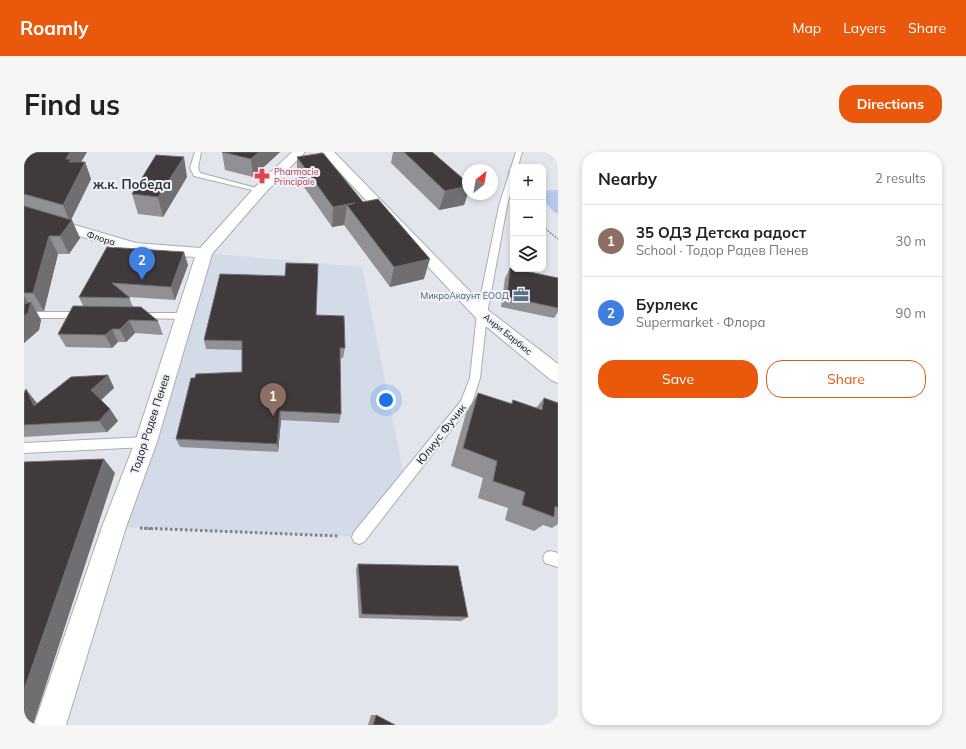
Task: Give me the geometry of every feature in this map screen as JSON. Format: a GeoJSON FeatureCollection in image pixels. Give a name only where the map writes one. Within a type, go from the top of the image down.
{"type":"FeatureCollection","features":[{"type":"Feature","properties":{"kind":"street","name":"Тодор Радев Пенев"},"geometry":{"type":"LineString","coordinates":[[50,725],[114,527],[146,442],[204,253],[260,190],[299,152]]}},
{"type":"Feature","properties":{"kind":"street","name":"Анри Барбюс"},"geometry":{"type":"LineString","coordinates":[[328,152],[482,314],[558,375]]}},
{"type":"Feature","properties":{"kind":"street","name":"Флора"},"geometry":{"type":"LineString","coordinates":[[24,214],[135,248],[204,253]]}},
{"type":"Feature","properties":{"kind":"lane"},"geometry":{"type":"LineString","coordinates":[[198,152],[194,168],[197,174],[260,190]]}},
{"type":"Feature","properties":{"kind":"lane","name":"Юлиус Фучик"},"geometry":{"type":"LineString","coordinates":[[514,164],[519,152]]}},
{"type":"Feature","properties":{"kind":"lane","name":"Юлиус Фучик"},"geometry":{"type":"LineString","coordinates":[[359,537],[466,403],[476,378],[482,314],[503,206],[510,179]]}},
{"type":"Feature","properties":{"kind":"lane"},"geometry":{"type":"LineString","coordinates":[[24,319],[34,315],[97,316]]}},
{"type":"Feature","properties":{"kind":"lane"},"geometry":{"type":"LineString","coordinates":[[129,316],[184,316]]}},
{"type":"Feature","properties":{"kind":"lane"},"geometry":{"type":"LineString","coordinates":[[24,448],[146,442]]}},
{"type":"Feature","properties":{"kind":"path"},"geometry":{"type":"LineString","coordinates":[[546,229],[558,239]]}},
{"type":"Feature","properties":{"kind":"path"},"geometry":{"type":"LineString","coordinates":[[114,527],[359,537]]}},
{"type":"Feature","properties":{"kind":"shaded area"},"geometry":{"type":"Polygon","coordinates":[[[558,190],[558,213],[555,213],[546,203],[546,191],[558,190]]]}},
{"type":"Feature","properties":{"kind":"shaded area"},"geometry":{"type":"Polygon","coordinates":[[[204,253],[362,267],[405,480],[359,537],[114,527],[204,253]]]}},
{"type":"Feature","properties":{"kind":"building"},"geometry":{"type":"Polygon","coordinates":[[[24,152],[70,152],[66,159],[71,159],[69,162],[85,162],[63,205],[24,194],[24,152]]]}},
{"type":"Feature","properties":{"kind":"building"},"geometry":{"type":"Polygon","coordinates":[[[222,152],[259,152],[251,159],[222,152]]]}},
{"type":"Feature","properties":{"kind":"building"},"geometry":{"type":"Polygon","coordinates":[[[404,152],[432,152],[462,178],[462,187],[445,191],[404,152]]]}},
{"type":"Feature","properties":{"kind":"building"},"geometry":{"type":"Polygon","coordinates":[[[323,153],[363,202],[378,199],[430,259],[394,267],[347,205],[355,203],[333,207],[297,157],[323,153]]]}},
{"type":"Feature","properties":{"kind":"building"},"geometry":{"type":"Polygon","coordinates":[[[156,155],[184,157],[158,197],[132,194],[156,155]]]}},
{"type":"Feature","properties":{"kind":"building"},"geometry":{"type":"Polygon","coordinates":[[[24,206],[72,220],[60,236],[49,236],[33,293],[24,293],[24,206]]]}},
{"type":"Feature","properties":{"kind":"building"},"geometry":{"type":"Polygon","coordinates":[[[107,247],[184,252],[171,287],[112,283],[130,298],[79,297],[107,247]]]}},
{"type":"Feature","properties":{"kind":"building"},"geometry":{"type":"Polygon","coordinates":[[[286,263],[318,264],[316,315],[344,316],[345,348],[340,348],[341,414],[280,411],[277,444],[176,439],[191,378],[195,378],[196,374],[242,372],[242,341],[204,340],[220,274],[285,276],[286,263]]]}},
{"type":"Feature","properties":{"kind":"building"},"geometry":{"type":"Polygon","coordinates":[[[510,268],[510,272],[529,272],[558,278],[558,308],[507,297],[510,268]]]}},
{"type":"Feature","properties":{"kind":"building"},"geometry":{"type":"Polygon","coordinates":[[[31,302],[28,313],[24,316],[24,304],[31,302]]]}},
{"type":"Feature","properties":{"kind":"building"},"geometry":{"type":"Polygon","coordinates":[[[73,306],[141,307],[158,321],[129,320],[120,329],[112,329],[105,335],[58,334],[73,306]]]}},
{"type":"Feature","properties":{"kind":"building"},"geometry":{"type":"Polygon","coordinates":[[[108,375],[91,390],[110,409],[99,421],[24,425],[24,393],[26,389],[34,406],[71,377],[108,375]]]}},
{"type":"Feature","properties":{"kind":"building"},"geometry":{"type":"Polygon","coordinates":[[[478,393],[512,404],[513,400],[542,410],[544,398],[558,403],[558,508],[555,506],[554,517],[522,505],[525,492],[493,481],[497,461],[463,448],[478,393]]]}},
{"type":"Feature","properties":{"kind":"building"},"geometry":{"type":"Polygon","coordinates":[[[104,459],[24,690],[24,462],[104,459]]]}},
{"type":"Feature","properties":{"kind":"building"},"geometry":{"type":"Polygon","coordinates":[[[358,564],[458,566],[468,617],[362,614],[358,564]]]}},
{"type":"Feature","properties":{"kind":"building"},"geometry":{"type":"Polygon","coordinates":[[[376,715],[395,725],[373,725],[376,715]]]}},
{"type":"Feature","properties":{"kind":"place","name":"Pharmacie Principale"},"geometry":{"type":"Point","coordinates":[262,176]}},
{"type":"Feature","properties":{"kind":"place","name":"Бурлекс"},"geometry":{"type":"Point","coordinates":[142,280]}},
{"type":"Feature","properties":{"kind":"place","name":"МикроАкаунт ЕООД"},"geometry":{"type":"Point","coordinates":[521,295]}},
{"type":"Feature","properties":{"kind":"place","name":"35 ОДЗ Детска радост"},"geometry":{"type":"Point","coordinates":[273,416]}},
{"type":"Feature","properties":{"kind":"district","name":"ж.к. Победа"},"geometry":{"type":"Point","coordinates":[132,184]}}]}
